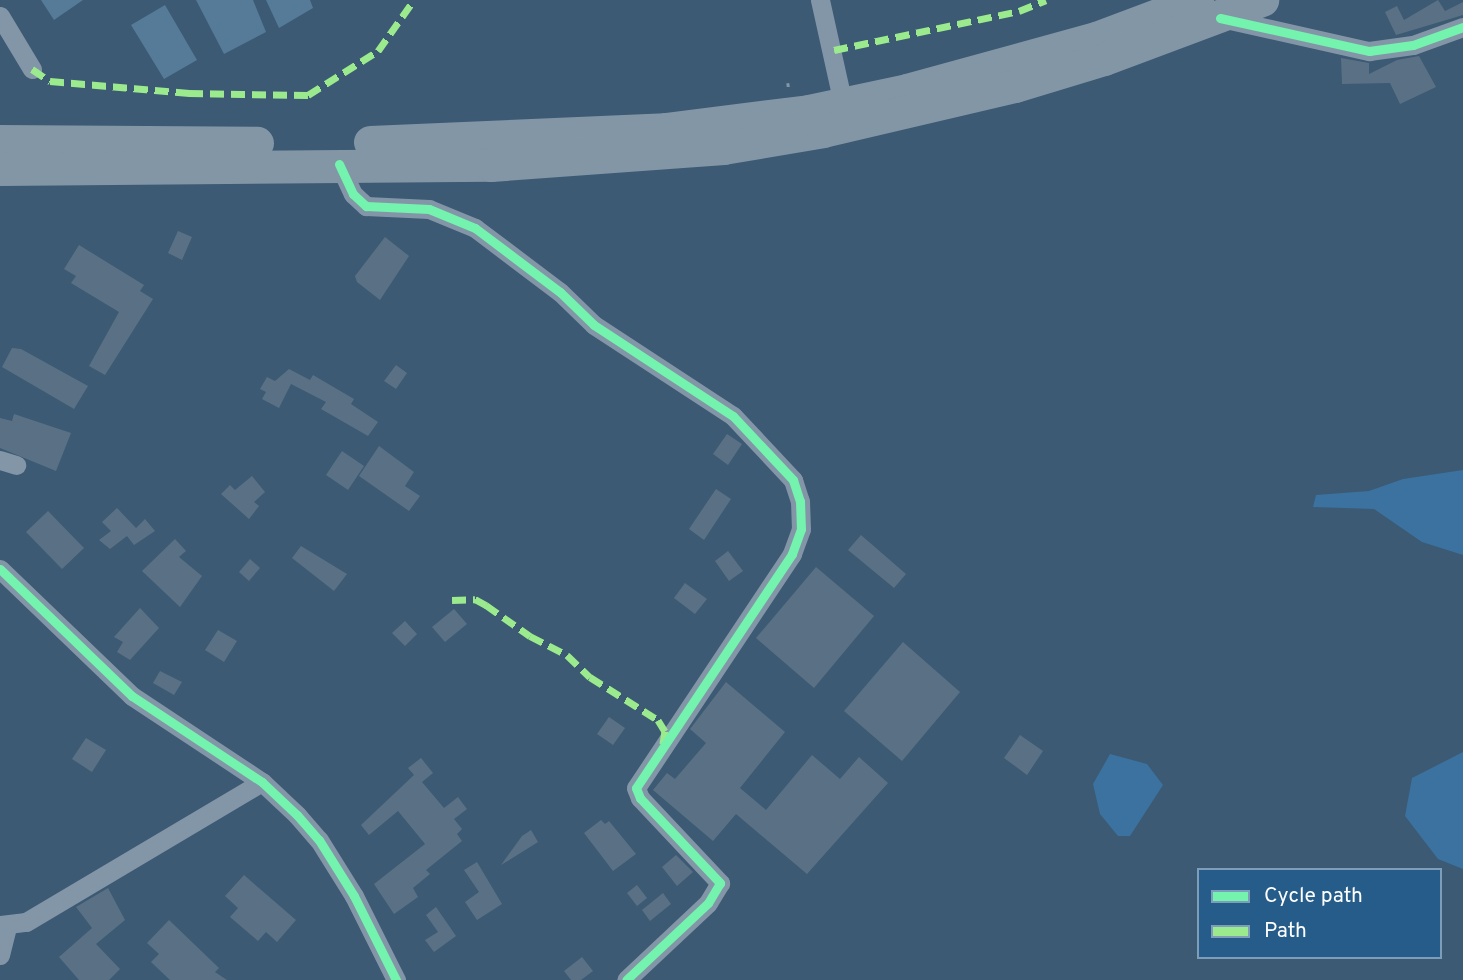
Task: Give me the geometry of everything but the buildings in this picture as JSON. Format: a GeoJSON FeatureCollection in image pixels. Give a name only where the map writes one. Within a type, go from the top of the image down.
{"type":"FeatureCollection","features":[{"type":"Feature","properties":{"kind":"highway"},"geometry":{"type":"LineString","coordinates":[[0,141],[343,143],[523,138],[664,129],[843,104],[1208,9],[1262,0]]}},
{"type":"Feature","properties":{"kind":"highway"},"geometry":{"type":"LineString","coordinates":[[0,169],[339,164],[491,165],[775,141],[1027,83],[1208,9]]}},
{"type":"Feature","properties":{"kind":"street"},"geometry":{"type":"LineString","coordinates":[[820,0],[843,104]]}},
{"type":"Feature","properties":{"kind":"street"},"geometry":{"type":"LineString","coordinates":[[1208,9],[1339,48],[1369,51],[1413,45],[1463,27]]}},
{"type":"Feature","properties":{"kind":"street"},"geometry":{"type":"LineString","coordinates":[[0,16],[32,69]]}},
{"type":"Feature","properties":{"kind":"street"},"geometry":{"type":"LineString","coordinates":[[339,164],[353,194],[366,206],[429,209],[475,228],[560,292],[594,325],[733,416],[793,480],[800,502],[800,529],[792,555],[636,788],[640,798],[720,883],[708,903],[626,980]]}},
{"type":"Feature","properties":{"kind":"street"},"geometry":{"type":"LineString","coordinates":[[0,569],[132,696],[262,782],[319,841],[396,980]]}},
{"type":"Feature","properties":{"kind":"street"},"geometry":{"type":"LineString","coordinates":[[0,955],[3,925],[26,922],[262,782]]}},
{"type":"Feature","properties":{"kind":"shaded area"},"geometry":{"type":"Polygon","coordinates":[[[41,0],[83,0],[54,20],[41,0]]]}},
{"type":"Feature","properties":{"kind":"shaded area"},"geometry":{"type":"Polygon","coordinates":[[[196,0],[253,0],[266,32],[224,54],[196,0]]]}},
{"type":"Feature","properties":{"kind":"shaded area"},"geometry":{"type":"Polygon","coordinates":[[[266,0],[310,0],[313,8],[279,28],[266,0]]]}},
{"type":"Feature","properties":{"kind":"shaded area"},"geometry":{"type":"Polygon","coordinates":[[[165,5],[197,60],[164,79],[131,25],[165,5]]]}},
{"type":"Feature","properties":{"kind":"shaded area"},"geometry":{"type":"Polygon","coordinates":[[[1463,470],[1463,555],[1422,542],[1374,509],[1313,507],[1316,495],[1369,491],[1403,479],[1463,470]]]}},
{"type":"Feature","properties":{"kind":"shaded area"},"geometry":{"type":"Polygon","coordinates":[[[1463,752],[1463,869],[1438,859],[1405,816],[1412,778],[1463,752]]]}},
{"type":"Feature","properties":{"kind":"shaded area"},"geometry":{"type":"Polygon","coordinates":[[[1110,754],[1147,764],[1163,785],[1130,836],[1118,836],[1100,814],[1093,784],[1110,754]]]}},
{"type":"Feature","properties":{"kind":"marked path"},"geometry":{"type":"LineString","coordinates":[[32,69],[50,81],[189,93],[308,95],[378,51],[414,0]]}},
{"type":"Feature","properties":{"kind":"marked path"},"geometry":{"type":"LineString","coordinates":[[834,50],[1019,11],[1046,0]]}},
{"type":"Feature","properties":{"kind":"marked path"},"geometry":{"type":"LineString","coordinates":[[452,600],[475,599],[530,636],[567,655],[590,677],[658,720],[665,731],[663,744]]}},
{"type":"Feature","properties":{"kind":"cycle path"},"geometry":{"type":"LineString","coordinates":[[1220,18],[1369,51],[1413,45],[1463,27]]}},
{"type":"Feature","properties":{"kind":"cycle path"},"geometry":{"type":"LineString","coordinates":[[339,164],[353,194],[366,206],[429,209],[475,228],[560,292],[594,325],[733,416],[793,480],[800,501],[801,529],[792,554],[636,788],[640,798],[720,883],[708,903],[626,980]]}},
{"type":"Feature","properties":{"kind":"cycle path"},"geometry":{"type":"LineString","coordinates":[[0,569],[132,696],[262,782],[297,815],[319,840],[354,896],[396,980]]}}]}
